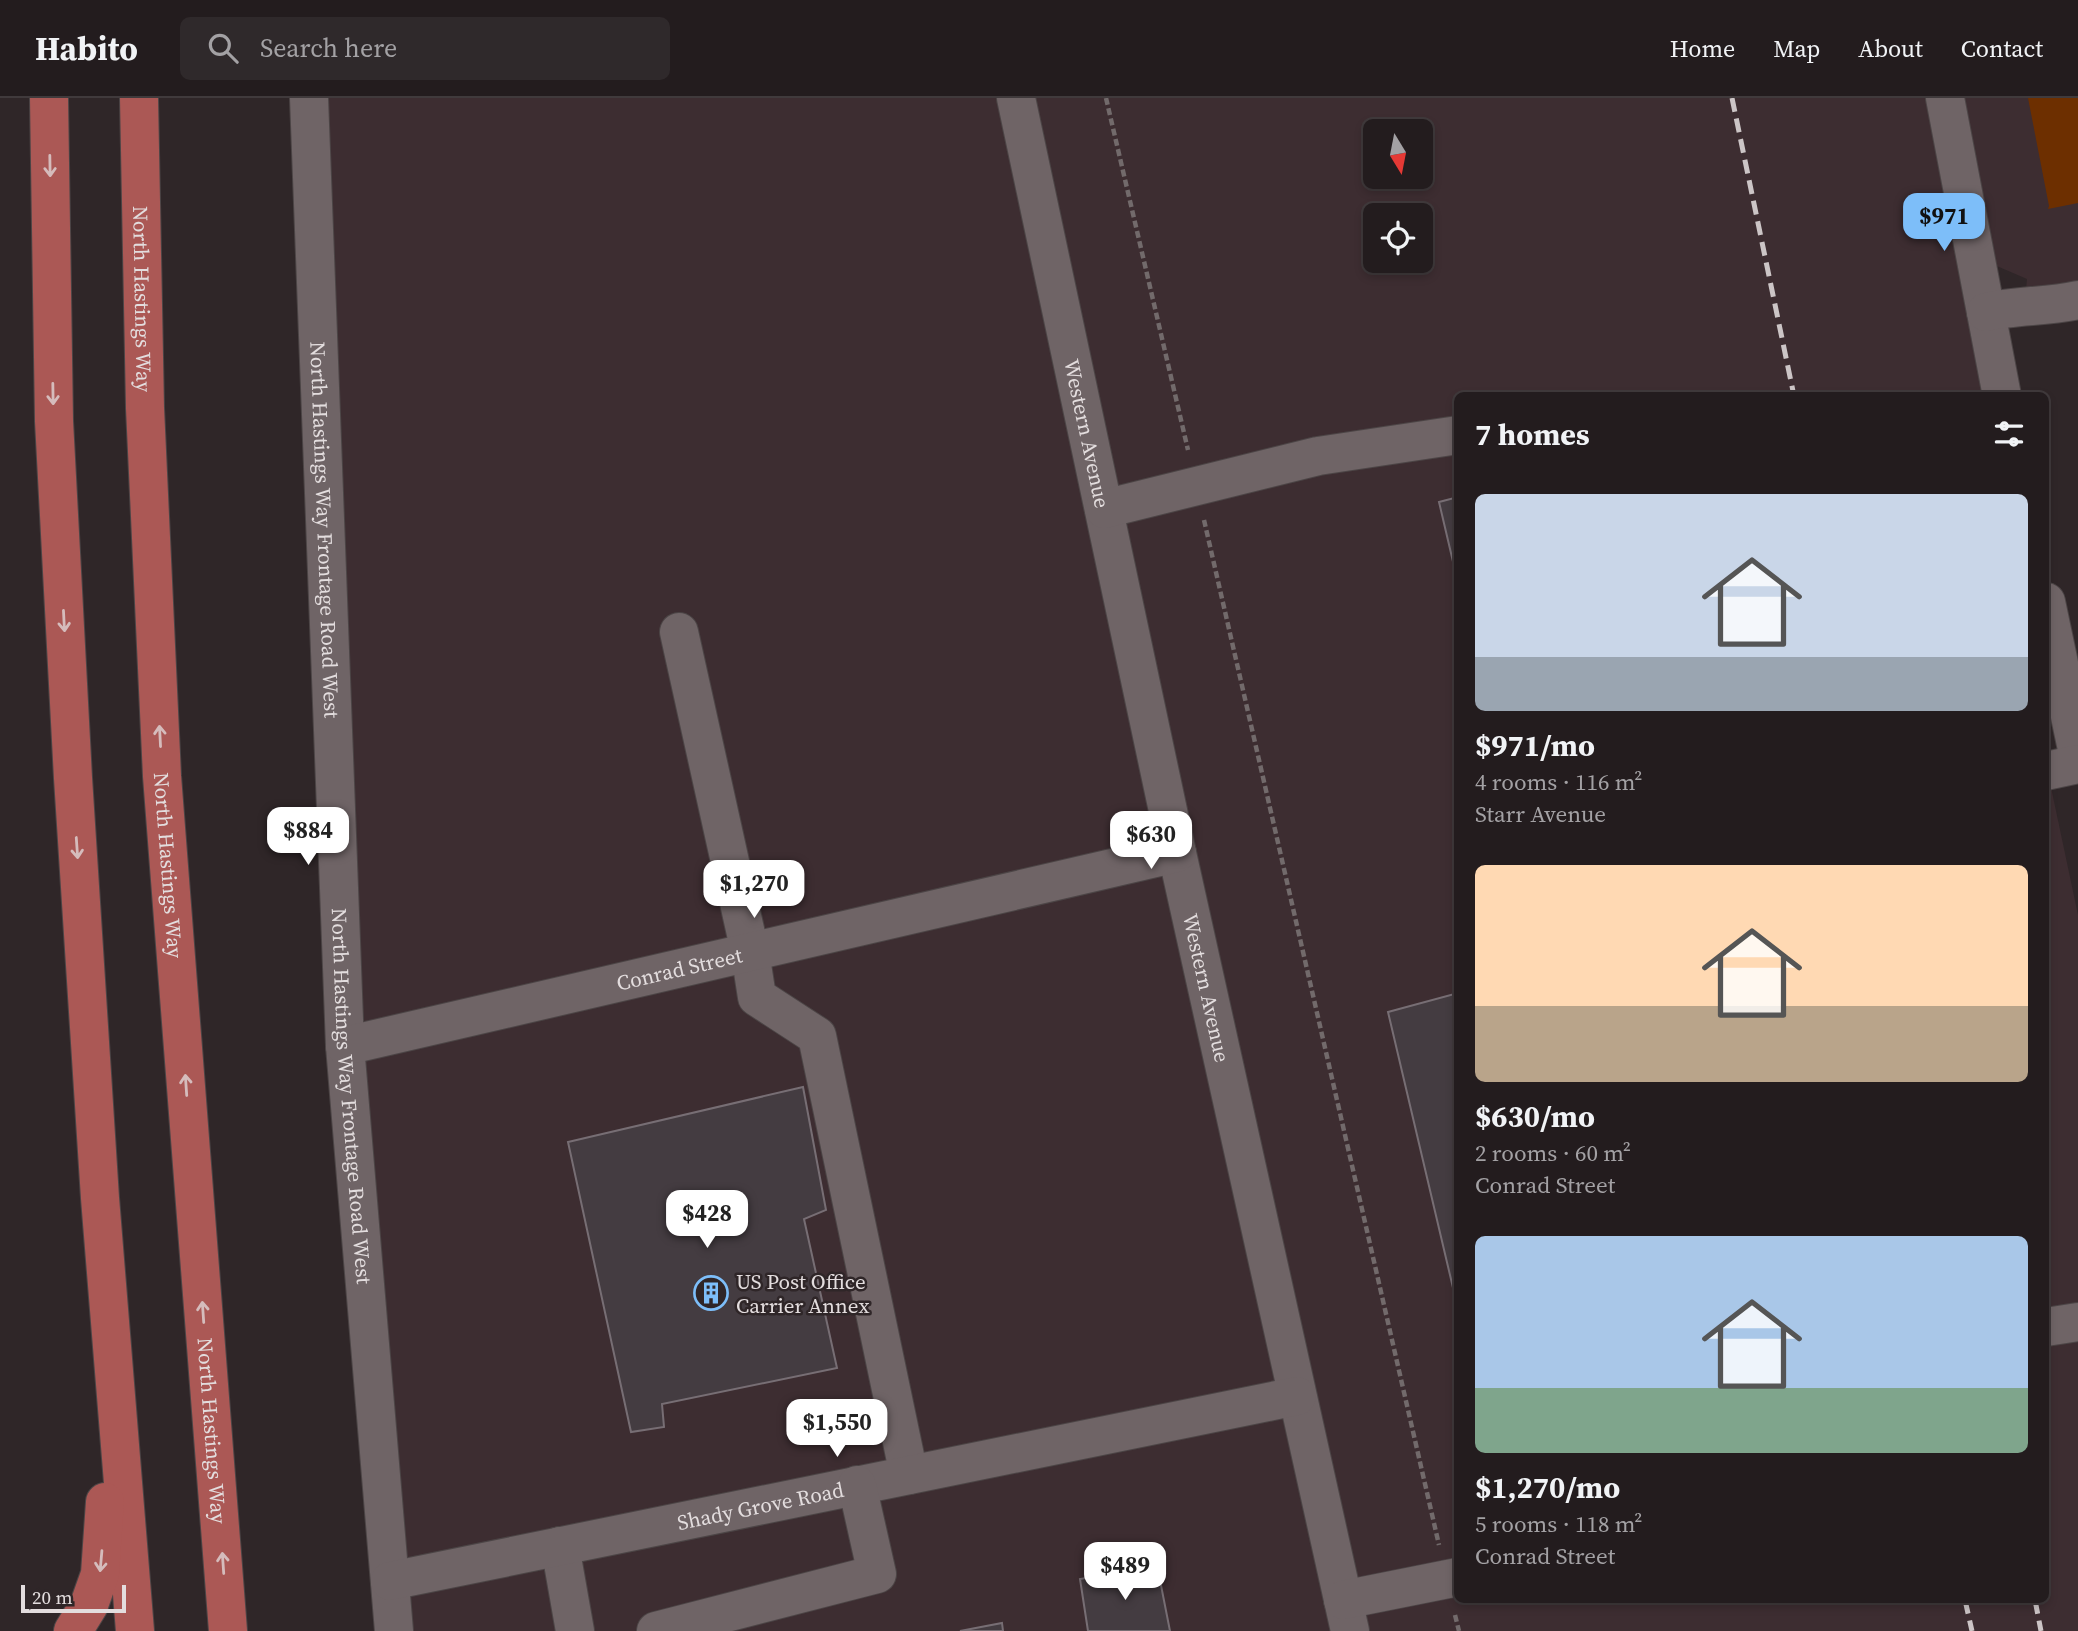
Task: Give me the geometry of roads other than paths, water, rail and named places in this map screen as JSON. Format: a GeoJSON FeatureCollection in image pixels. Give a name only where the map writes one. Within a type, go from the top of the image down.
{"type":"FeatureCollection","features":[{"type":"Feature","properties":{"kind":"main road"},"geometry":{"type":"LineString","coordinates":[[49,98],[54,421],[73,778],[100,1198],[135,1631]]}},
{"type":"Feature","properties":{"kind":"main road","name":"North Hastings Way"},"geometry":{"type":"LineString","coordinates":[[139,98],[145,408],[162,776],[228,1631]]}},
{"type":"Feature","properties":{"kind":"main road"},"geometry":{"type":"LineString","coordinates":[[73,1631],[89,1605],[100,1574],[114,1371]]}},
{"type":"Feature","properties":{"kind":"street","name":"North Hastings Way Frontage Road West"},"geometry":{"type":"LineString","coordinates":[[309,98],[345,1046],[394,1631]]}},
{"type":"Feature","properties":{"kind":"street","name":"Western Avenue"},"geometry":{"type":"LineString","coordinates":[[1016,98],[1177,853],[1346,1616]]}},
{"type":"Feature","properties":{"kind":"street"},"geometry":{"type":"LineString","coordinates":[[1945,98],[1998,309],[2002,392]]}},
{"type":"Feature","properties":{"kind":"street"},"geometry":{"type":"LineString","coordinates":[[1998,309],[2069,302]]}},
{"type":"Feature","properties":{"kind":"street"},"geometry":{"type":"LineString","coordinates":[[1104,509],[1318,456],[1454,436]]}},
{"type":"Feature","properties":{"kind":"street"},"geometry":{"type":"LineString","coordinates":[[2049,616],[2078,754]]}},
{"type":"Feature","properties":{"kind":"street"},"geometry":{"type":"LineString","coordinates":[[679,632],[750,952],[757,998],[817,1036],[909,1475]]}},
{"type":"Feature","properties":{"kind":"street"},"geometry":{"type":"LineString","coordinates":[[2049,770],[2078,764]]}},
{"type":"Feature","properties":{"kind":"street","name":"Conrad Street"},"geometry":{"type":"LineString","coordinates":[[345,1046],[1177,853]]}},
{"type":"Feature","properties":{"kind":"street"},"geometry":{"type":"LineString","coordinates":[[2049,1327],[2078,1322]]}},
{"type":"Feature","properties":{"kind":"street","name":"Shady Grove Road"},"geometry":{"type":"LineString","coordinates":[[390,1581],[1297,1396]]}},
{"type":"Feature","properties":{"kind":"street"},"geometry":{"type":"LineString","coordinates":[[656,1631],[877,1574],[858,1485]]}},
{"type":"Feature","properties":{"kind":"street"},"geometry":{"type":"LineString","coordinates":[[560,1546],[575,1631]]}},
{"type":"Feature","properties":{"kind":"street"},"geometry":{"type":"LineString","coordinates":[[1346,1616],[1453,1578]]}},
{"type":"Feature","properties":{"kind":"railway"},"geometry":{"type":"LineString","coordinates":[[1732,98],[1793,392]]}},
{"type":"Feature","properties":{"kind":"railway"},"geometry":{"type":"LineString","coordinates":[[1966,1603],[1972,1631]]}},
{"type":"Feature","properties":{"kind":"railway"},"geometry":{"type":"LineString","coordinates":[[2036,1603],[2041,1631]]}},
{"type":"Feature","properties":{"kind":"place","name":"US Post Office Carrier Annex"},"geometry":{"type":"Point","coordinates":[711,1293]}}]}
